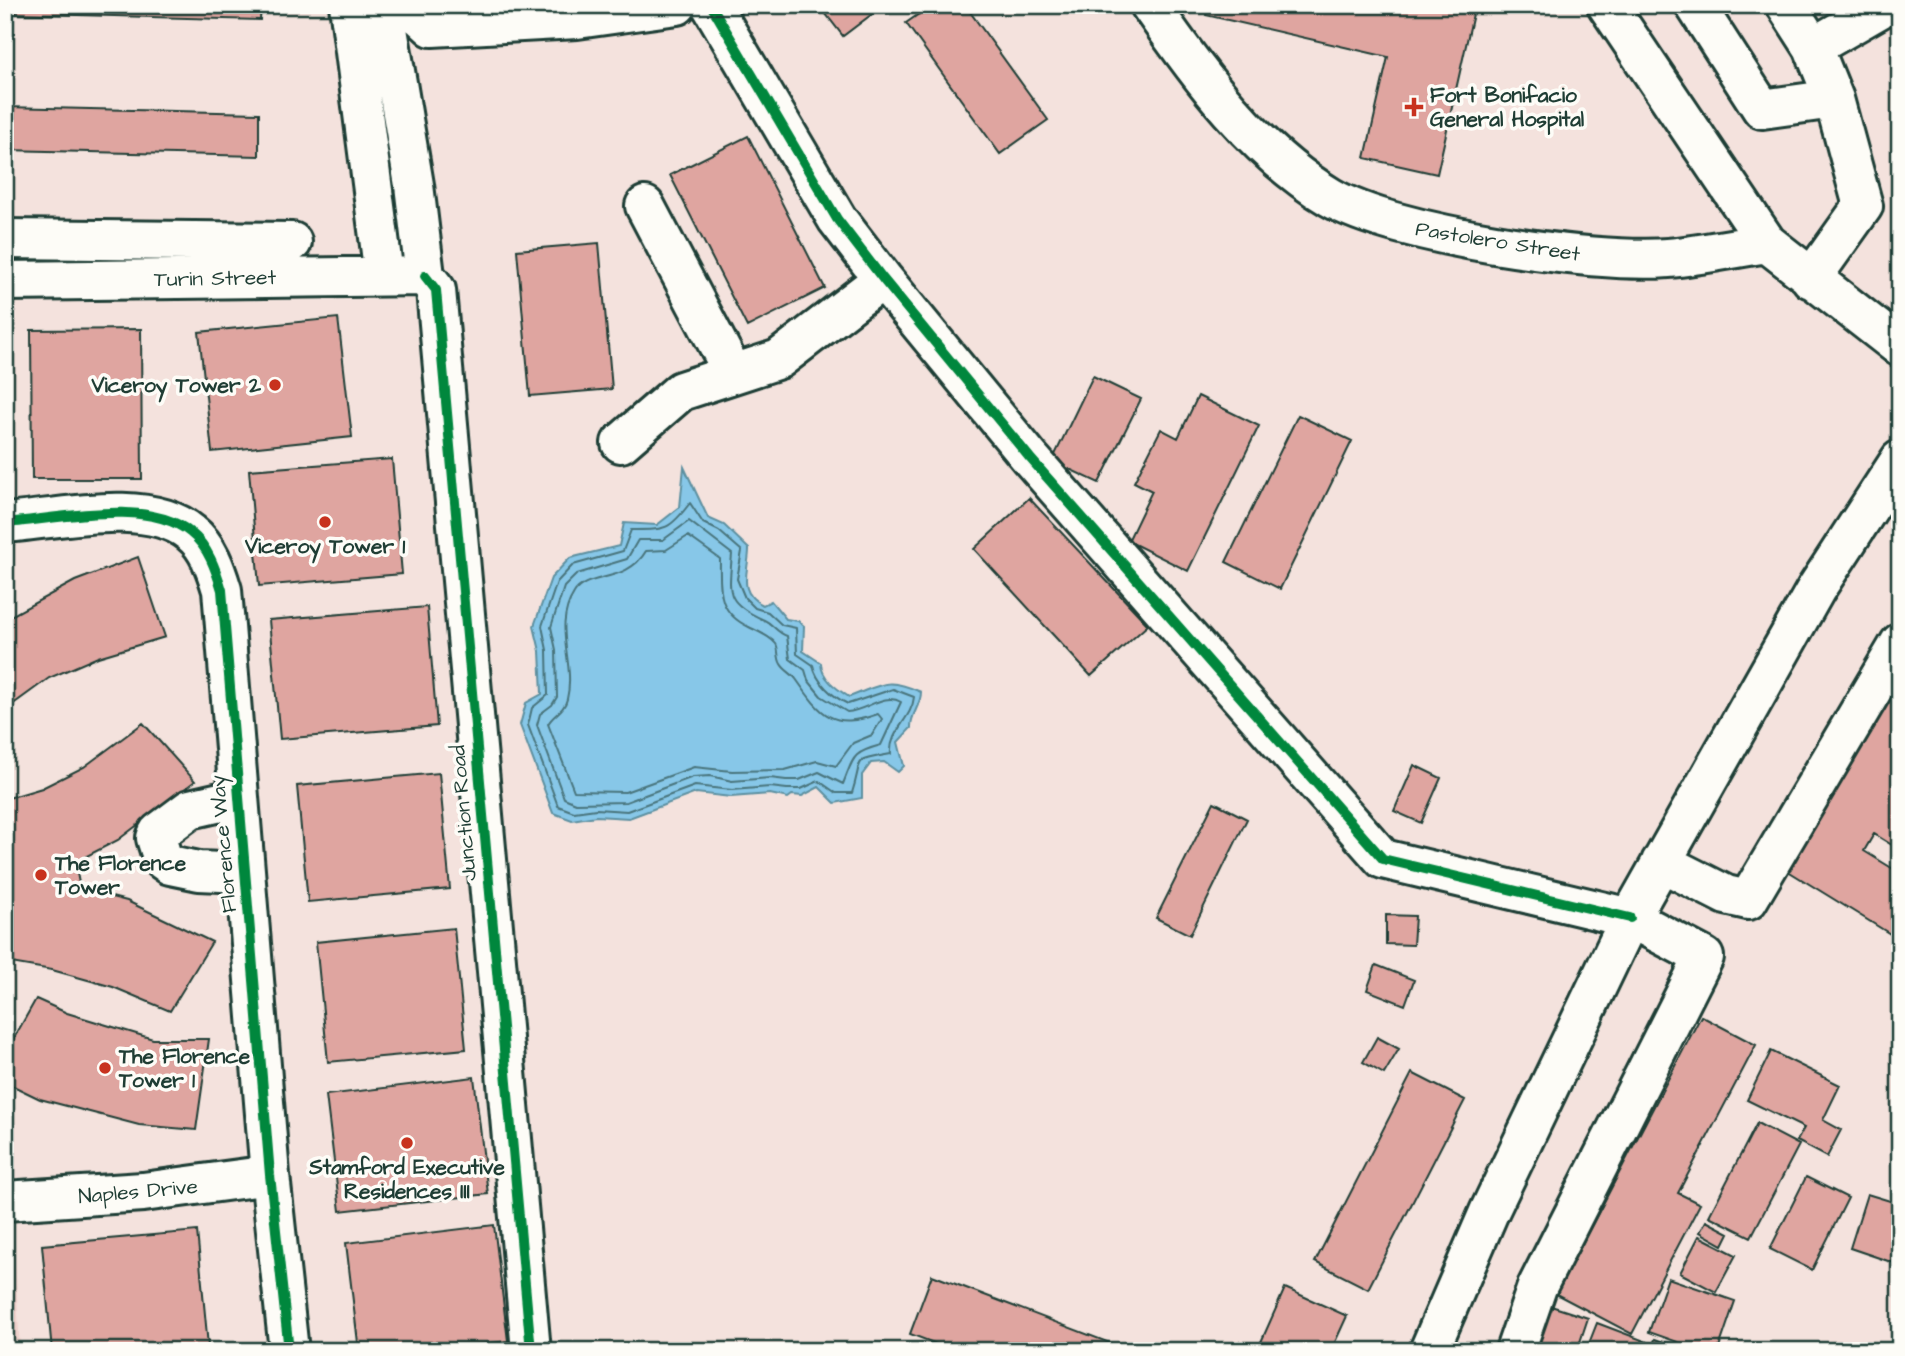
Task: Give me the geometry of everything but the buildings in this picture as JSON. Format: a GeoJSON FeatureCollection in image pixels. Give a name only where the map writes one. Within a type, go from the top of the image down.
{"type":"FeatureCollection","features":[{"type":"Feature","properties":{"kind":"street"},"geometry":{"type":"LineString","coordinates":[[349,5],[384,276]]}},
{"type":"Feature","properties":{"kind":"street","name":"Junction Road"},"geometry":{"type":"LineString","coordinates":[[384,5],[414,185],[425,276],[436,290],[503,1190],[531,1351]]}},
{"type":"Feature","properties":{"kind":"street"},"geometry":{"type":"LineString","coordinates":[[408,5],[432,27],[677,5]]}},
{"type":"Feature","properties":{"kind":"street"},"geometry":{"type":"LineString","coordinates":[[711,5],[837,219],[883,279],[1031,458],[1383,859],[1630,918],[1704,957],[1537,1287],[1515,1351]]}},
{"type":"Feature","properties":{"kind":"street","name":"Pastolero Street"},"geometry":{"type":"LineString","coordinates":[[1150,5],[1264,149],[1332,198],[1404,226],[1581,254],[1666,258],[1767,243]]}},
{"type":"Feature","properties":{"kind":"street"},"geometry":{"type":"LineString","coordinates":[[1607,5],[1767,243],[1900,347]]}},
{"type":"Feature","properties":{"kind":"street"},"geometry":{"type":"LineString","coordinates":[[1695,5],[1762,110],[1834,99]]}},
{"type":"Feature","properties":{"kind":"street"},"geometry":{"type":"LineString","coordinates":[[1786,5],[1813,47],[1834,99],[1863,206],[1811,279]]}},
{"type":"Feature","properties":{"kind":"street"},"geometry":{"type":"LineString","coordinates":[[1813,47],[1886,5]]}},
{"type":"Feature","properties":{"kind":"street"},"geometry":{"type":"LineString","coordinates":[[645,206],[733,373]]}},
{"type":"Feature","properties":{"kind":"street"},"geometry":{"type":"LineString","coordinates":[[5,239],[292,242]]}},
{"type":"Feature","properties":{"kind":"street","name":"Turin Street"},"geometry":{"type":"LineString","coordinates":[[5,281],[425,276]]}},
{"type":"Feature","properties":{"kind":"street"},"geometry":{"type":"LineString","coordinates":[[621,443],[681,391],[779,359],[883,279]]}},
{"type":"Feature","properties":{"kind":"street"},"geometry":{"type":"LineString","coordinates":[[1429,1351],[1489,1212],[1630,918],[1816,589],[1900,460]]}},
{"type":"Feature","properties":{"kind":"street","name":"Florence Way"},"geometry":{"type":"LineString","coordinates":[[5,523],[125,512],[166,519],[192,533],[213,561],[222,590],[270,1175],[289,1351]]}},
{"type":"Feature","properties":{"kind":"street"},"geometry":{"type":"LineString","coordinates":[[1661,862],[1726,895],[1748,900],[1900,643]]}},
{"type":"Feature","properties":{"kind":"street"},"geometry":{"type":"LineString","coordinates":[[238,798],[190,809],[158,833],[156,838],[163,860],[170,865],[199,871],[244,873]]}},
{"type":"Feature","properties":{"kind":"street","name":"Naples Drive"},"geometry":{"type":"LineString","coordinates":[[5,1201],[143,1192],[270,1175]]}},
{"type":"Feature","properties":{"kind":"shaded area"},"geometry":{"type":"Polygon","coordinates":[[[14,1240],[20,1351],[5,1351],[5,1241],[14,1240]]]}},
{"type":"Feature","properties":{"kind":"water"},"geometry":{"type":"Polygon","coordinates":[[[684,467],[708,518],[724,525],[749,549],[746,580],[749,594],[763,605],[771,601],[786,619],[798,621],[804,626],[803,651],[821,663],[824,674],[831,683],[849,697],[892,683],[921,692],[911,728],[898,742],[904,766],[898,772],[884,762],[871,763],[862,775],[862,798],[835,803],[819,787],[802,796],[792,795],[788,798],[770,794],[731,797],[696,793],[629,818],[596,816],[572,820],[553,813],[520,725],[526,703],[542,694],[540,651],[534,626],[551,578],[570,558],[619,546],[624,523],[657,525],[680,507],[684,467]]]}},
{"type":"Feature","properties":{"kind":"cycle path"},"geometry":{"type":"LineString","coordinates":[[711,5],[837,219],[883,279],[1030,458],[1383,859],[1630,918]]}},
{"type":"Feature","properties":{"kind":"cycle path"},"geometry":{"type":"LineString","coordinates":[[425,276],[436,290],[531,1351]]}},
{"type":"Feature","properties":{"kind":"cycle path"},"geometry":{"type":"LineString","coordinates":[[5,523],[102,513],[151,516],[173,522],[197,538],[207,551],[217,574],[222,590],[270,1175],[289,1351]]}},
{"type":"Feature","properties":{"kind":"place","name":"Fort Bonifacio General Hospital"},"geometry":{"type":"Point","coordinates":[1414,107]}},
{"type":"Feature","properties":{"kind":"place","name":"Viceroy Tower 2"},"geometry":{"type":"Point","coordinates":[275,385]}},
{"type":"Feature","properties":{"kind":"place","name":"Viceroy Tower 1"},"geometry":{"type":"Point","coordinates":[325,522]}},
{"type":"Feature","properties":{"kind":"place","name":"The Florence Tower"},"geometry":{"type":"Point","coordinates":[41,875]}},
{"type":"Feature","properties":{"kind":"place","name":"The Florence Tower 1"},"geometry":{"type":"Point","coordinates":[105,1068]}},
{"type":"Feature","properties":{"kind":"place","name":"Stamford Executive Residences III"},"geometry":{"type":"Point","coordinates":[407,1143]}}]}
